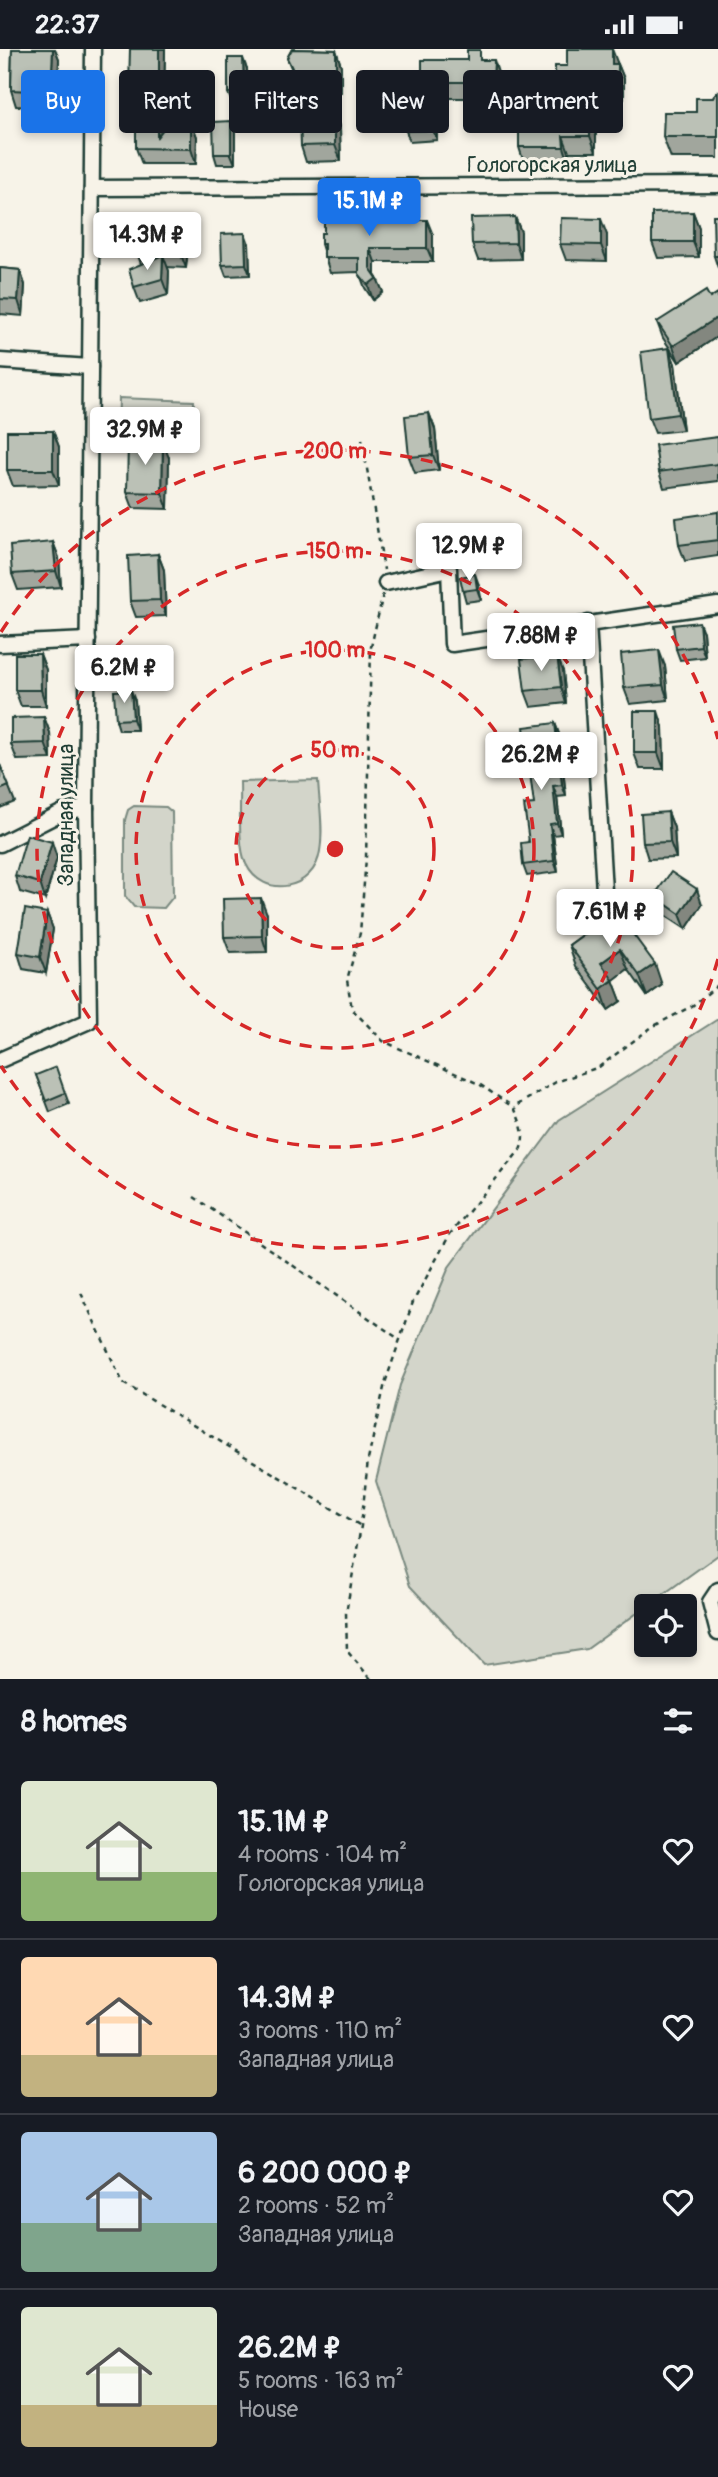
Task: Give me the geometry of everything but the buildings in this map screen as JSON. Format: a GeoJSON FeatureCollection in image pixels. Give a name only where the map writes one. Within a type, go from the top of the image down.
{"type":"FeatureCollection","features":[{"type":"Feature","properties":{"kind":"street","name":"Западная улица"},"geometry":{"type":"LineString","coordinates":[[0,1060],[89,1021],[86,808],[93,49]]}},
{"type":"Feature","properties":{"kind":"street","name":"Гологорская улица"},"geometry":{"type":"LineString","coordinates":[[92,188],[718,185]]}},
{"type":"Feature","properties":{"kind":"street"},"geometry":{"type":"LineString","coordinates":[[0,361],[90,367]]}},
{"type":"Feature","properties":{"kind":"street"},"geometry":{"type":"LineString","coordinates":[[386,583],[449,569],[452,644],[718,605]]}},
{"type":"Feature","properties":{"kind":"street"},"geometry":{"type":"LineString","coordinates":[[588,623],[604,891]]}},
{"type":"Feature","properties":{"kind":"street"},"geometry":{"type":"LineString","coordinates":[[0,644],[88,640]]}},
{"type":"Feature","properties":{"kind":"street"},"geometry":{"type":"LineString","coordinates":[[0,844],[63,812],[86,808]]}},
{"type":"Feature","properties":{"kind":"street"},"geometry":{"type":"LineString","coordinates":[[718,1590],[710,1602],[718,1633]]}},
{"type":"Feature","properties":{"kind":"path"},"geometry":{"type":"LineString","coordinates":[[362,439],[386,583],[371,647],[366,858],[360,933],[347,980],[352,1009],[383,1041],[479,1084],[514,1107],[523,1130],[524,1141],[520,1150],[450,1234],[413,1302],[375,1420],[346,1613],[347,1651],[371,1679]]}},
{"type":"Feature","properties":{"kind":"path"},"geometry":{"type":"LineString","coordinates":[[514,1107],[555,1082],[599,1067],[652,1027],[692,1006],[718,985]]}},
{"type":"Feature","properties":{"kind":"path"},"geometry":{"type":"LineString","coordinates":[[194,1197],[399,1339]]}},
{"type":"Feature","properties":{"kind":"path"},"geometry":{"type":"LineString","coordinates":[[82,1293],[123,1383],[361,1526]]}},
{"type":"Feature","properties":{"kind":"shaded area"},"geometry":{"type":"Polygon","coordinates":[[[119,398],[194,401],[193,439],[118,437],[119,398]]]}},
{"type":"Feature","properties":{"kind":"shaded area"},"geometry":{"type":"Polygon","coordinates":[[[318,780],[322,834],[316,864],[309,875],[299,882],[288,886],[264,883],[254,875],[243,856],[240,835],[240,782],[318,780]]]}},
{"type":"Feature","properties":{"kind":"shaded area"},"geometry":{"type":"Polygon","coordinates":[[[134,806],[166,807],[172,812],[173,897],[164,908],[134,907],[125,896],[125,820],[128,810],[134,806]]]}},
{"type":"Feature","properties":{"kind":"shaded area"},"geometry":{"type":"Polygon","coordinates":[[[718,1019],[718,1555],[664,1594],[634,1594],[634,1615],[587,1649],[484,1665],[410,1586],[376,1481],[400,1385],[449,1267],[559,1120],[718,1019]]]}}]}
